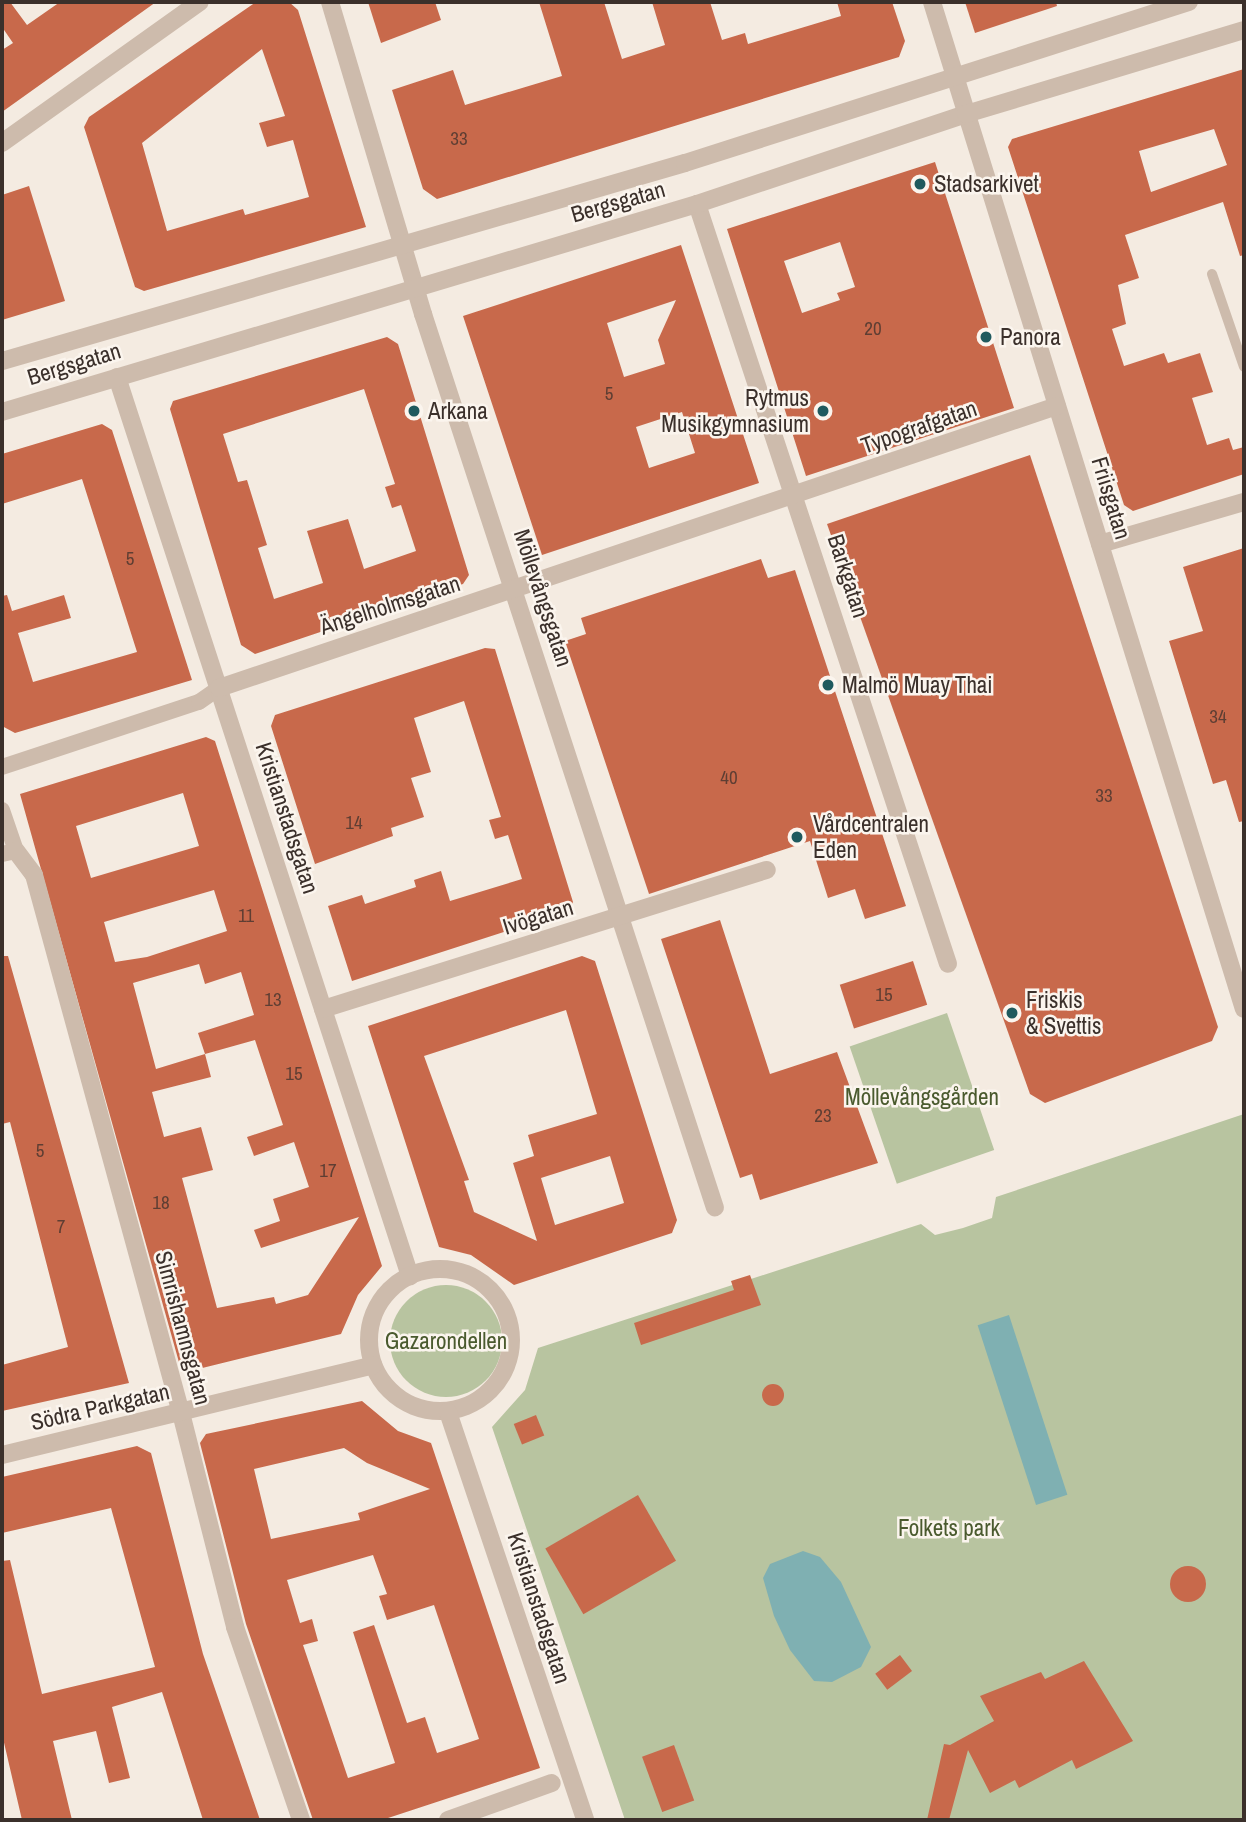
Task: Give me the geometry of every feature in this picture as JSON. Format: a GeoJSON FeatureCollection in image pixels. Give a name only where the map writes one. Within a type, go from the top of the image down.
{"type":"FeatureCollection","features":[{"type":"Feature","properties":{"kind":"street"},"geometry":{"type":"LineString","coordinates":[[2,143],[200,2]]}},
{"type":"Feature","properties":{"kind":"street","name":"Möllevångsgatan"},"geometry":{"type":"LineString","coordinates":[[330,2],[402,246],[715,1208]]}},
{"type":"Feature","properties":{"kind":"street","name":"Friisgatan"},"geometry":{"type":"LineString","coordinates":[[932,2],[1244,1009]]}},
{"type":"Feature","properties":{"kind":"street","name":"Bergsgatan"},"geometry":{"type":"LineString","coordinates":[[2,361],[685,163],[1189,2]]}},
{"type":"Feature","properties":{"kind":"street","name":"Bergsgatan"},"geometry":{"type":"LineString","coordinates":[[2,412],[415,286],[697,204],[966,114],[1244,30]]}},
{"type":"Feature","properties":{"kind":"street","name":"Barkgatan"},"geometry":{"type":"LineString","coordinates":[[697,204],[796,494],[948,964]]}},
{"type":"Feature","properties":{"kind":"street","name":"Kristianstadsgatan"},"geometry":{"type":"LineString","coordinates":[[117,377],[410,1276]]}},
{"type":"Feature","properties":{"kind":"street","name":"Typografgatan"},"geometry":{"type":"LineString","coordinates":[[796,494],[1057,406]]}},
{"type":"Feature","properties":{"kind":"street","name":"Ängelholmsgatan"},"geometry":{"type":"LineString","coordinates":[[2,767],[200,702],[219,688],[796,494]]}},
{"type":"Feature","properties":{"kind":"street"},"geometry":{"type":"LineString","coordinates":[[1100,544],[1244,502]]}},
{"type":"Feature","properties":{"kind":"street"},"geometry":{"type":"LineString","coordinates":[[2,810],[9,852]]}},
{"type":"Feature","properties":{"kind":"street","name":"Simrishamnsgatan"},"geometry":{"type":"LineString","coordinates":[[9,852],[34,875],[181,1413],[235,1627],[301,1820]]}},
{"type":"Feature","properties":{"kind":"street","name":"Ivögatan"},"geometry":{"type":"LineString","coordinates":[[323,1009],[767,870]]}},
{"type":"Feature","properties":{"kind":"street"},"geometry":{"type":"LineString","coordinates":[[443,1269],[475,1278],[494,1295],[507,1317],[511,1348],[500,1378],[478,1401],[448,1412],[403,1402],[380,1380],[368,1343],[373,1313],[394,1285],[410,1276],[443,1269]]}},
{"type":"Feature","properties":{"kind":"street","name":"Södra Parkgatan"},"geometry":{"type":"LineString","coordinates":[[2,1455],[373,1365]]}},
{"type":"Feature","properties":{"kind":"street","name":"Kristianstadsgatan"},"geometry":{"type":"LineString","coordinates":[[448,1412],[585,1820]]}},
{"type":"Feature","properties":{"kind":"street"},"geometry":{"type":"LineString","coordinates":[[448,1820],[552,1783]]}},
{"type":"Feature","properties":{"kind":"lane"},"geometry":{"type":"LineString","coordinates":[[1212,274],[1244,367]]}},
{"type":"Feature","properties":{"kind":"green space","name":"Möllevångsgården"},"geometry":{"type":"Polygon","coordinates":[[[947,1013],[994,1150],[897,1184],[850,1047],[947,1013]]]}},
{"type":"Feature","properties":{"kind":"green space","name":"Folkets park"},"geometry":{"type":"Polygon","coordinates":[[[1244,1114],[1244,1820],[625,1820],[492,1427],[525,1390],[538,1348],[921,1224],[935,1235],[963,1228],[992,1218],[996,1197],[1244,1114]]]}},
{"type":"Feature","properties":{"kind":"green space","name":"Gazarondellen"},"geometry":{"type":"Polygon","coordinates":[[[446,1285],[467,1290],[485,1302],[497,1320],[502,1341],[497,1362],[485,1380],[467,1392],[446,1397],[425,1392],[407,1380],[395,1362],[390,1341],[395,1320],[407,1302],[425,1290],[446,1285]]]}},
{"type":"Feature","properties":{"kind":"water"},"geometry":{"type":"Polygon","coordinates":[[[1009,1315],[1067,1495],[1036,1505],[978,1325],[1009,1315]]]}},
{"type":"Feature","properties":{"kind":"water"},"geometry":{"type":"Polygon","coordinates":[[[803,1551],[820,1557],[841,1582],[871,1647],[861,1667],[832,1682],[814,1681],[790,1650],[774,1616],[763,1578],[770,1564],[803,1551]]]}},
{"type":"Feature","properties":{"kind":"building"},"geometry":{"type":"Polygon","coordinates":[[[2,2],[10,2],[27,25],[60,2],[156,2],[2,112],[2,50],[13,43],[2,27],[2,2]]]}},
{"type":"Feature","properties":{"kind":"building"},"geometry":{"type":"Polygon","coordinates":[[[256,2],[289,2],[298,10],[366,227],[144,291],[135,287],[84,127],[89,117],[256,2]],[[262,49],[142,143],[167,231],[243,209],[245,215],[309,197],[293,140],[267,147],[259,123],[285,116],[262,49]]]}},
{"type":"Feature","properties":{"kind":"building"},"geometry":{"type":"Polygon","coordinates":[[[368,2],[435,2],[441,20],[381,43],[368,2]]]}},
{"type":"Feature","properties":{"kind":"building"},"geometry":{"type":"Polygon","coordinates":[[[539,2],[604,2],[622,59],[665,45],[652,2],[710,2],[722,40],[745,33],[748,44],[841,16],[837,2],[892,2],[905,41],[899,57],[437,199],[423,189],[392,90],[453,70],[465,105],[562,76],[539,2]]]}},
{"type":"Feature","properties":{"kind":"building"},"geometry":{"type":"Polygon","coordinates":[[[965,2],[1056,2],[1057,6],[975,33],[965,2]]]}},
{"type":"Feature","properties":{"kind":"building"},"geometry":{"type":"Polygon","coordinates":[[[1244,69],[1244,255],[1240,256],[1223,202],[1125,235],[1139,278],[1118,285],[1126,324],[1112,329],[1124,366],[1164,353],[1168,363],[1200,353],[1213,392],[1192,398],[1207,445],[1229,438],[1233,450],[1244,447],[1244,474],[1133,511],[1124,505],[1008,147],[1012,139],[1244,69]],[[1214,129],[1139,151],[1151,192],[1227,165],[1214,129]]]}},
{"type":"Feature","properties":{"kind":"building"},"geometry":{"type":"Polygon","coordinates":[[[935,162],[1014,408],[806,476],[727,229],[935,162]],[[840,242],[784,261],[802,313],[840,300],[837,293],[855,287],[840,242]]]}},
{"type":"Feature","properties":{"kind":"building"},"geometry":{"type":"Polygon","coordinates":[[[29,186],[65,301],[2,320],[2,195],[29,186]]]}},
{"type":"Feature","properties":{"kind":"building"},"geometry":{"type":"Polygon","coordinates":[[[681,245],[759,483],[542,555],[463,316],[681,245]],[[676,300],[607,323],[624,377],[665,364],[658,340],[676,300]],[[682,412],[636,427],[649,468],[695,453],[682,412]]]}},
{"type":"Feature","properties":{"kind":"building"},"geometry":{"type":"Polygon","coordinates":[[[387,337],[398,344],[469,575],[463,584],[255,654],[241,645],[170,409],[173,401],[387,337]],[[364,389],[223,434],[238,482],[247,480],[267,545],[258,548],[274,599],[323,583],[307,531],[348,519],[364,569],[416,551],[401,505],[392,508],[385,487],[395,484],[364,389]]]}},
{"type":"Feature","properties":{"kind":"building"},"geometry":{"type":"Polygon","coordinates":[[[102,424],[112,430],[192,680],[15,733],[2,726],[2,596],[7,595],[12,611],[64,595],[71,618],[18,633],[33,682],[137,652],[82,479],[2,504],[2,454],[102,424]]]}},
{"type":"Feature","properties":{"kind":"building"},"geometry":{"type":"Polygon","coordinates":[[[1030,455],[1218,1027],[1212,1041],[1045,1103],[1030,1094],[827,524],[1030,455]]]}},
{"type":"Feature","properties":{"kind":"building"},"geometry":{"type":"Polygon","coordinates":[[[1244,548],[1244,821],[1239,822],[1226,780],[1213,784],[1169,641],[1203,631],[1183,567],[1244,548]]]}},
{"type":"Feature","properties":{"kind":"building"},"geometry":{"type":"Polygon","coordinates":[[[761,559],[768,578],[795,570],[906,906],[865,919],[855,889],[828,898],[810,841],[649,894],[565,641],[586,634],[581,618],[761,559]]]}},
{"type":"Feature","properties":{"kind":"building"},"geometry":{"type":"Polygon","coordinates":[[[485,648],[495,649],[573,902],[569,911],[352,981],[328,906],[362,895],[365,904],[416,887],[414,880],[441,871],[450,901],[522,879],[508,835],[495,839],[489,820],[501,817],[464,701],[414,718],[431,772],[411,778],[424,817],[391,828],[393,836],[315,864],[271,726],[275,715],[485,648]]]}},
{"type":"Feature","properties":{"kind":"building"},"geometry":{"type":"Polygon","coordinates":[[[206,737],[215,741],[382,1266],[358,1295],[341,1334],[182,1373],[20,794],[206,737]],[[183,793],[76,826],[91,878],[199,846],[183,793]],[[214,890],[104,922],[115,962],[147,957],[227,931],[214,890]],[[199,964],[133,983],[156,1069],[205,1054],[198,1033],[254,1015],[241,972],[205,984],[199,964]],[[255,1040],[205,1054],[211,1077],[152,1092],[164,1137],[201,1127],[213,1170],[182,1178],[217,1308],[274,1297],[276,1304],[308,1295],[359,1217],[261,1248],[254,1230],[280,1221],[273,1199],[309,1187],[294,1142],[254,1156],[247,1137],[283,1125],[255,1040]]]}},
{"type":"Feature","properties":{"kind":"building"},"geometry":{"type":"Polygon","coordinates":[[[720,920],[770,1074],[837,1052],[878,1163],[760,1200],[752,1174],[740,1178],[661,939],[720,920]]]}},
{"type":"Feature","properties":{"kind":"building"},"geometry":{"type":"Polygon","coordinates":[[[2,956],[8,956],[129,1383],[2,1411],[2,1365],[68,1347],[10,1122],[2,1124],[2,956]]]}},
{"type":"Feature","properties":{"kind":"building"},"geometry":{"type":"Polygon","coordinates":[[[582,956],[595,961],[677,1220],[672,1233],[514,1285],[471,1255],[439,1247],[368,1026],[582,956]],[[566,1010],[424,1056],[469,1180],[464,1181],[474,1212],[537,1241],[513,1163],[534,1156],[528,1135],[597,1114],[566,1010]],[[610,1156],[541,1178],[555,1225],[624,1203],[610,1156]]]}},
{"type":"Feature","properties":{"kind":"building"},"geometry":{"type":"Polygon","coordinates":[[[913,961],[927,1005],[854,1029],[840,985],[913,961]]]}},
{"type":"Feature","properties":{"kind":"building"},"geometry":{"type":"Polygon","coordinates":[[[750,1275],[761,1305],[641,1345],[634,1323],[734,1290],[731,1281],[750,1275]]]}},
{"type":"Feature","properties":{"kind":"building"},"geometry":{"type":"Polygon","coordinates":[[[773,1384],[781,1387],[784,1395],[781,1403],[773,1406],[765,1403],[762,1395],[765,1387],[773,1384]]]}},
{"type":"Feature","properties":{"kind":"building"},"geometry":{"type":"Polygon","coordinates":[[[362,1401],[398,1431],[431,1443],[540,1768],[382,1820],[313,1820],[246,1624],[200,1443],[206,1434],[362,1401]],[[344,1448],[254,1469],[271,1539],[360,1520],[358,1513],[430,1489],[367,1463],[344,1448]],[[373,1555],[287,1580],[300,1623],[312,1619],[318,1641],[303,1645],[348,1778],[395,1763],[353,1632],[374,1625],[407,1723],[425,1717],[437,1753],[479,1739],[434,1605],[387,1620],[379,1596],[387,1594],[373,1555]]]}},
{"type":"Feature","properties":{"kind":"building"},"geometry":{"type":"Polygon","coordinates":[[[536,1415],[544,1435],[522,1444],[514,1424],[536,1415]]]}},
{"type":"Feature","properties":{"kind":"building"},"geometry":{"type":"Polygon","coordinates":[[[137,1446],[151,1453],[203,1654],[260,1820],[203,1820],[162,1692],[112,1707],[130,1778],[109,1783],[96,1731],[53,1741],[72,1820],[22,1820],[2,1734],[2,1561],[10,1560],[42,1694],[155,1667],[111,1508],[2,1533],[2,1477],[137,1446]]]}},
{"type":"Feature","properties":{"kind":"building"},"geometry":{"type":"Polygon","coordinates":[[[638,1495],[676,1561],[583,1614],[545,1548],[638,1495]]]}},
{"type":"Feature","properties":{"kind":"building"},"geometry":{"type":"Polygon","coordinates":[[[1188,1566],[1201,1571],[1206,1584],[1201,1597],[1188,1602],[1175,1597],[1170,1584],[1175,1571],[1188,1566]]]}},
{"type":"Feature","properties":{"kind":"building"},"geometry":{"type":"Polygon","coordinates":[[[900,1655],[912,1671],[887,1690],[875,1674],[900,1655]]]}},
{"type":"Feature","properties":{"kind":"building"},"geometry":{"type":"Polygon","coordinates":[[[1084,1661],[1133,1741],[1076,1769],[1072,1760],[1019,1788],[1015,1780],[990,1793],[968,1750],[949,1820],[927,1820],[944,1744],[950,1745],[994,1721],[980,1696],[1041,1672],[1045,1679],[1084,1661]]]}},
{"type":"Feature","properties":{"kind":"building"},"geometry":{"type":"Polygon","coordinates":[[[674,1745],[694,1800],[662,1812],[642,1757],[674,1745]]]}},
{"type":"Feature","properties":{"kind":"place","name":"Stadsarkivet"},"geometry":{"type":"Point","coordinates":[920,184]}},
{"type":"Feature","properties":{"kind":"place","name":"Panora"},"geometry":{"type":"Point","coordinates":[986,337]}},
{"type":"Feature","properties":{"kind":"place","name":"Arkana"},"geometry":{"type":"Point","coordinates":[414,411]}},
{"type":"Feature","properties":{"kind":"place","name":"Rytmus Musikgymnasium"},"geometry":{"type":"Point","coordinates":[823,411]}},
{"type":"Feature","properties":{"kind":"place","name":"Malmö Muay Thai"},"geometry":{"type":"Point","coordinates":[828,685]}},
{"type":"Feature","properties":{"kind":"place","name":"Vårdcentralen Eden"},"geometry":{"type":"Point","coordinates":[797,837]}},
{"type":"Feature","properties":{"kind":"place","name":"Friskis & Svettis"},"geometry":{"type":"Point","coordinates":[1012,1013]}}]}
